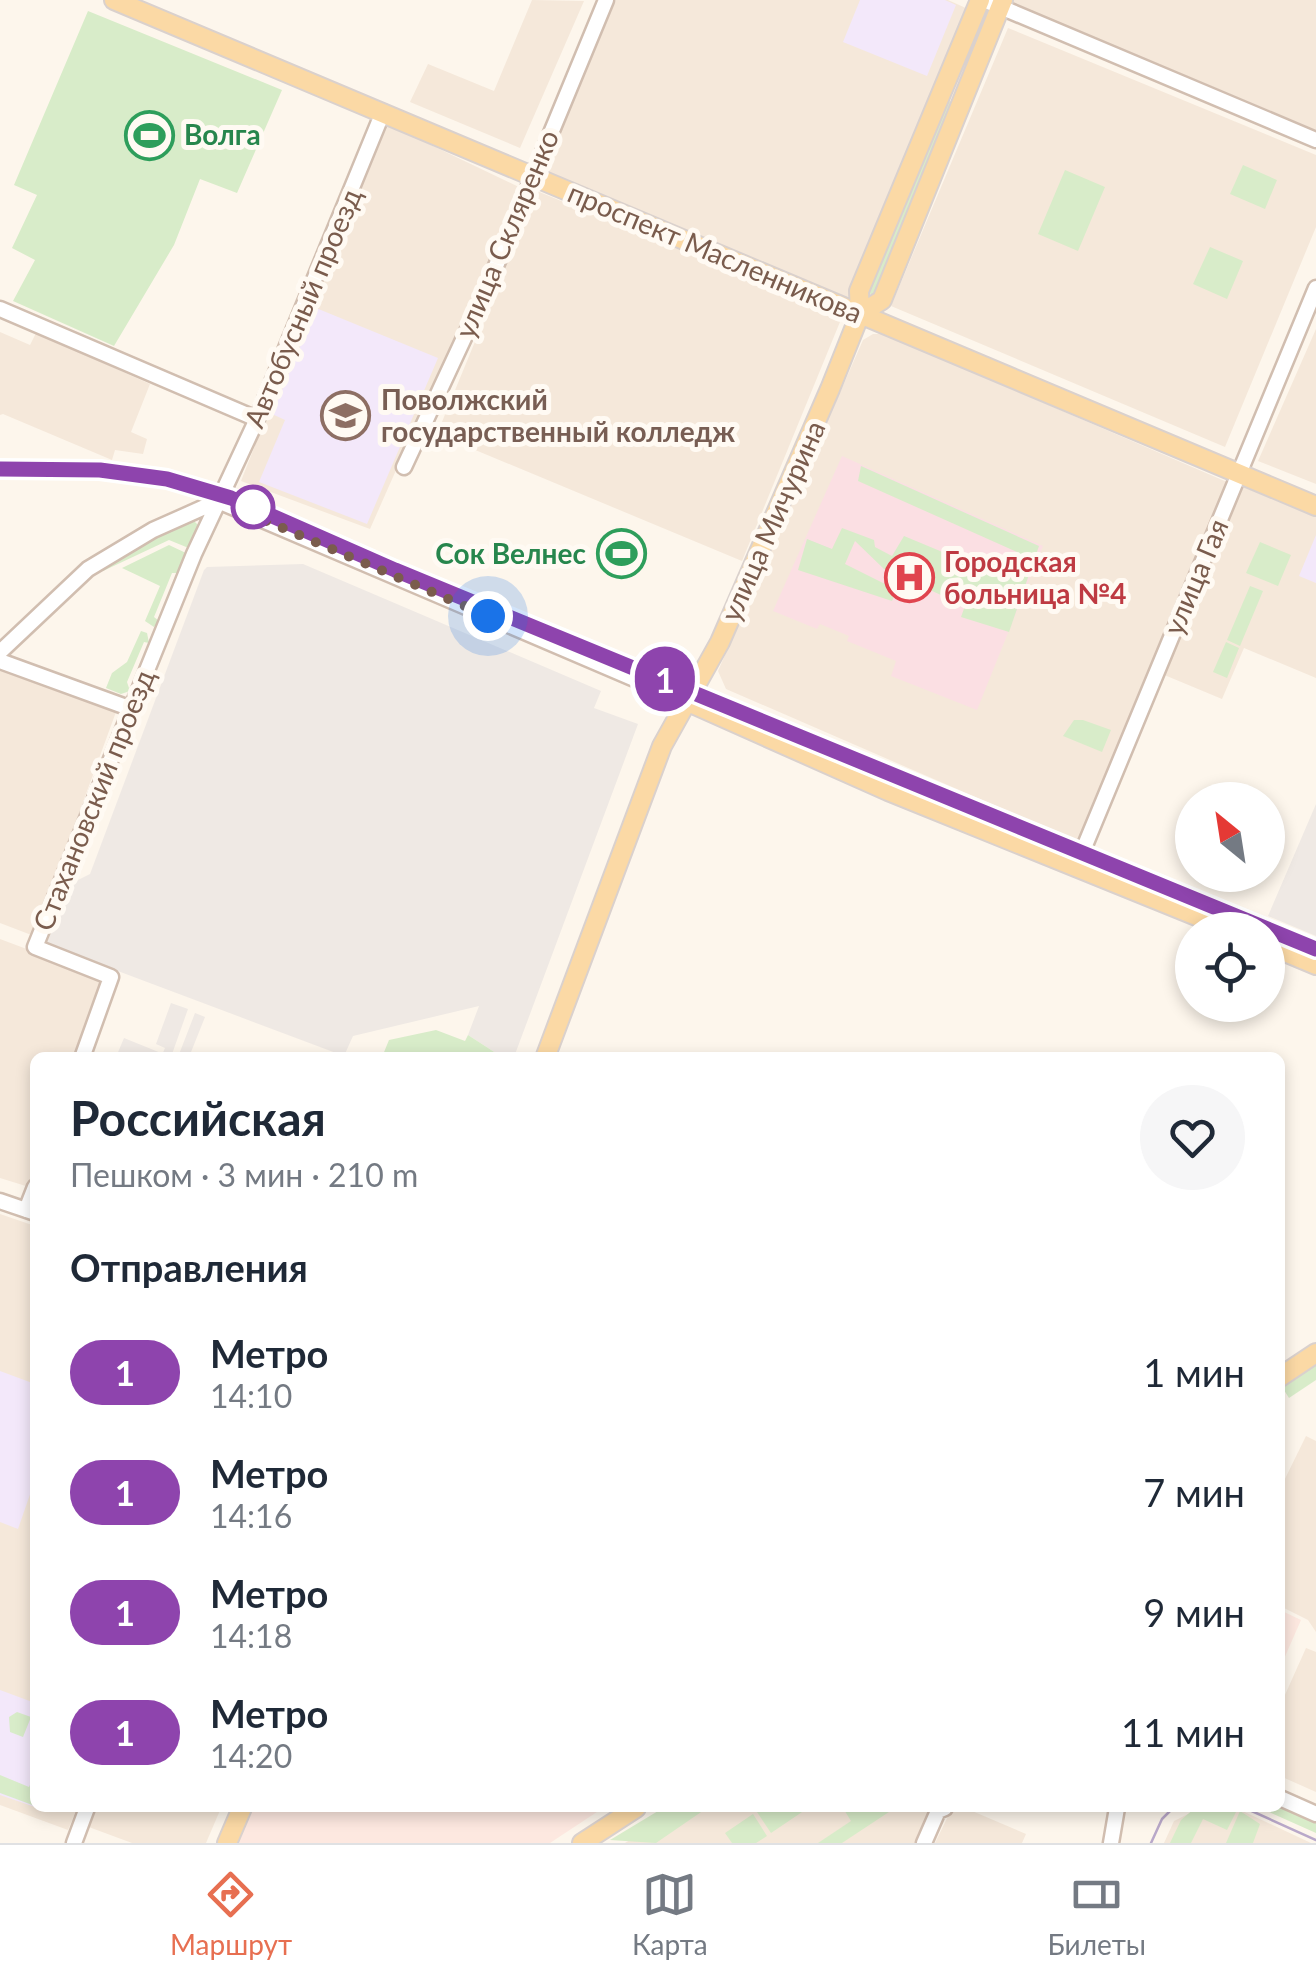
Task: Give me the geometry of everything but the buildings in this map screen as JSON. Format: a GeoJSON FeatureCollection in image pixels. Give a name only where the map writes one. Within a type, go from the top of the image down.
{"type":"FeatureCollection","features":[{"type":"Feature","properties":{"kind":"main road","name":"проспект Масленникова"},"geometry":{"type":"LineString","coordinates":[[114,0],[1316,506]]}},
{"type":"Feature","properties":{"kind":"main road","name":"улица Мичурина"},"geometry":{"type":"LineString","coordinates":[[547,1052],[662,746],[737,605],[860,314],[859,291],[992,2]]}},
{"type":"Feature","properties":{"kind":"main road"},"geometry":{"type":"LineString","coordinates":[[686,700],[888,790],[1187,912]]}},
{"type":"Feature","properties":{"kind":"main road"},"geometry":{"type":"LineString","coordinates":[[1285,952],[1316,965]]}},
{"type":"Feature","properties":{"kind":"main road"},"geometry":{"type":"LineString","coordinates":[[1285,1374],[1316,1354]]}},
{"type":"Feature","properties":{"kind":"main road"},"geometry":{"type":"LineString","coordinates":[[227,1843],[240,1812]]}},
{"type":"Feature","properties":{"kind":"main road"},"geometry":{"type":"LineString","coordinates":[[594,1840],[631,1812]]}},
{"type":"Feature","properties":{"kind":"street","name":"улица Скляренко"},"geometry":{"type":"LineString","coordinates":[[404,467],[484,295],[606,0]]}},
{"type":"Feature","properties":{"kind":"street"},"geometry":{"type":"LineString","coordinates":[[992,2],[1316,140]]}},
{"type":"Feature","properties":{"kind":"street","name":"Автобусный проезд"},"geometry":{"type":"LineString","coordinates":[[194,554],[257,419],[383,112]]}},
{"type":"Feature","properties":{"kind":"street","name":"улица Гая"},"geometry":{"type":"LineString","coordinates":[[1076,866],[1316,288]]}},
{"type":"Feature","properties":{"kind":"street"},"geometry":{"type":"LineString","coordinates":[[0,309],[257,419]]}},
{"type":"Feature","properties":{"kind":"street"},"geometry":{"type":"LineString","coordinates":[[0,652],[88,569],[153,530],[218,501],[686,700]]}},
{"type":"Feature","properties":{"kind":"street","name":"Стахановский проезд"},"geometry":{"type":"LineString","coordinates":[[84,1052],[111,977],[35,947],[194,554]]}},
{"type":"Feature","properties":{"kind":"street"},"geometry":{"type":"LineString","coordinates":[[0,660],[129,708]]}},
{"type":"Feature","properties":{"kind":"street"},"geometry":{"type":"LineString","coordinates":[[0,1200],[30,1211]]}},
{"type":"Feature","properties":{"kind":"street"},"geometry":{"type":"LineString","coordinates":[[1285,1800],[1316,1814]]}},
{"type":"Feature","properties":{"kind":"street"},"geometry":{"type":"LineString","coordinates":[[74,1843],[85,1812]]}},
{"type":"Feature","properties":{"kind":"street"},"geometry":{"type":"LineString","coordinates":[[924,1843],[938,1812]]}},
{"type":"Feature","properties":{"kind":"street"},"geometry":{"type":"LineString","coordinates":[[1110,1843],[1116,1812]]}},
{"type":"Feature","properties":{"kind":"shaded area"},"geometry":{"type":"Polygon","coordinates":[[[532,0],[584,1],[520,148],[410,102],[428,64],[494,91],[532,0]]]}},
{"type":"Feature","properties":{"kind":"shaded area"},"geometry":{"type":"Polygon","coordinates":[[[616,0],[948,0],[968,9],[853,295],[844,298],[555,179],[549,173],[547,163],[616,0]]]}},
{"type":"Feature","properties":{"kind":"shaded area"},"geometry":{"type":"Polygon","coordinates":[[[860,0],[945,0],[956,5],[927,76],[843,42],[860,0]]]}},
{"type":"Feature","properties":{"kind":"shaded area"},"geometry":{"type":"Polygon","coordinates":[[[1006,0],[1316,0],[1316,130],[1006,0]]]}},
{"type":"Feature","properties":{"kind":"shaded area"},"geometry":{"type":"Polygon","coordinates":[[[1008,28],[1316,155],[1316,227],[1225,447],[891,306],[1008,28]]]}},
{"type":"Feature","properties":{"kind":"shaded area"},"geometry":{"type":"Polygon","coordinates":[[[387,124],[521,188],[370,529],[241,481],[326,265],[387,124]]]}},
{"type":"Feature","properties":{"kind":"shaded area"},"geometry":{"type":"Polygon","coordinates":[[[537,191],[842,317],[742,561],[437,434],[537,191]]]}},
{"type":"Feature","properties":{"kind":"shaded area","name":"Поволжский государственный колледж"},"geometry":{"type":"Polygon","coordinates":[[[316,308],[438,358],[367,524],[259,482],[285,420],[272,414],[316,308]]]}},
{"type":"Feature","properties":{"kind":"shaded area"},"geometry":{"type":"Polygon","coordinates":[[[1316,329],[1316,484],[1258,461],[1316,329]]]}},
{"type":"Feature","properties":{"kind":"shaded area"},"geometry":{"type":"Polygon","coordinates":[[[0,332],[30,345],[36,333],[150,384],[131,432],[147,439],[143,454],[115,450],[112,460],[0,415],[0,332]]]}},
{"type":"Feature","properties":{"kind":"shaded area"},"geometry":{"type":"Polygon","coordinates":[[[873,334],[884,334],[1227,482],[1079,842],[726,689],[718,671],[863,340],[873,334]]]}},
{"type":"Feature","properties":{"kind":"shaded area","name":"Городская больница №4"},"geometry":{"type":"Polygon","coordinates":[[[842,456],[1043,546],[977,710],[891,676],[896,661],[847,641],[849,636],[820,624],[817,629],[773,611],[842,456]]]}},
{"type":"Feature","properties":{"kind":"shaded area"},"geometry":{"type":"Polygon","coordinates":[[[1241,486],[1316,517],[1316,678],[1244,648],[1222,699],[1162,674],[1241,486]]]}},
{"type":"Feature","properties":{"kind":"shaded area"},"geometry":{"type":"Polygon","coordinates":[[[1316,535],[1316,583],[1299,576],[1316,535]]]}},
{"type":"Feature","properties":{"kind":"shaded area"},"geometry":{"type":"Polygon","coordinates":[[[303,564],[601,691],[594,708],[638,724],[516,1052],[494,1052],[468,1035],[479,1006],[353,1036],[346,1052],[333,1052],[46,944],[72,883],[90,874],[207,567],[303,564]]]}},
{"type":"Feature","properties":{"kind":"shaded area"},"geometry":{"type":"Polygon","coordinates":[[[0,666],[116,712],[34,936],[0,923],[0,666]]]}},
{"type":"Feature","properties":{"kind":"shaded area"},"geometry":{"type":"Polygon","coordinates":[[[1316,804],[1316,936],[1285,923],[1285,912],[1270,912],[1278,892],[1285,892],[1285,876],[1316,804]]]}},
{"type":"Feature","properties":{"kind":"shaded area"},"geometry":{"type":"Polygon","coordinates":[[[0,939],[104,978],[77,1052],[30,1052],[30,1184],[0,1178],[0,939]]]}},
{"type":"Feature","properties":{"kind":"shaded area"},"geometry":{"type":"Polygon","coordinates":[[[171,1003],[188,1009],[173,1052],[163,1052],[165,1048],[156,1044],[171,1003]]]}},
{"type":"Feature","properties":{"kind":"shaded area"},"geometry":{"type":"Polygon","coordinates":[[[195,1013],[205,1017],[191,1052],[180,1052],[195,1013]]]}},
{"type":"Feature","properties":{"kind":"shaded area"},"geometry":{"type":"Polygon","coordinates":[[[124,1038],[159,1052],[118,1052],[124,1038]]]}},
{"type":"Feature","properties":{"kind":"shaded area"},"geometry":{"type":"Polygon","coordinates":[[[0,1214],[30,1224],[30,1812],[75,1812],[68,1830],[0,1805],[0,1214]]]}},
{"type":"Feature","properties":{"kind":"shaded area"},"geometry":{"type":"Polygon","coordinates":[[[0,1371],[30,1382],[30,1494],[18,1529],[0,1522],[0,1371]]]}},
{"type":"Feature","properties":{"kind":"shaded area"},"geometry":{"type":"Polygon","coordinates":[[[1306,1436],[1316,1441],[1316,1632],[1308,1620],[1285,1608],[1285,1479],[1306,1436]]]}},
{"type":"Feature","properties":{"kind":"shaded area"},"geometry":{"type":"Polygon","coordinates":[[[1285,1612],[1301,1620],[1285,1657],[1285,1612]]]}},
{"type":"Feature","properties":{"kind":"shaded area"},"geometry":{"type":"Polygon","coordinates":[[[1306,1648],[1316,1652],[1316,1792],[1285,1778],[1285,1695],[1306,1648]]]}},
{"type":"Feature","properties":{"kind":"shaded area"},"geometry":{"type":"Polygon","coordinates":[[[0,1690],[30,1701],[30,1805],[0,1795],[0,1690]]]}},
{"type":"Feature","properties":{"kind":"shaded area"},"geometry":{"type":"Polygon","coordinates":[[[91,1812],[219,1812],[206,1843],[132,1843],[86,1826],[91,1812]]]}},
{"type":"Feature","properties":{"kind":"shaded area"},"geometry":{"type":"Polygon","coordinates":[[[250,1812],[597,1812],[550,1843],[238,1843],[250,1812]]]}},
{"type":"Feature","properties":{"kind":"shaded area"},"geometry":{"type":"Polygon","coordinates":[[[675,1812],[933,1812],[920,1843],[625,1843],[675,1812]]]}},
{"type":"Feature","properties":{"kind":"shaded area"},"geometry":{"type":"Polygon","coordinates":[[[950,1812],[974,1812],[1026,1834],[1022,1843],[935,1843],[950,1812]]]}},
{"type":"Feature","properties":{"kind":"shaded area"},"geometry":{"type":"Polygon","coordinates":[[[1192,1812],[1245,1812],[1311,1843],[1164,1843],[1174,1821],[1192,1812]]]}},
{"type":"Feature","properties":{"kind":"green space","name":"Волга"},"geometry":{"type":"Polygon","coordinates":[[[88,11],[282,90],[237,193],[200,179],[174,245],[114,346],[13,301],[35,260],[12,248],[37,195],[14,185],[88,11]]]}},
{"type":"Feature","properties":{"kind":"green space"},"geometry":{"type":"Polygon","coordinates":[[[945,100],[955,103],[877,296],[865,292],[945,100]]]}},
{"type":"Feature","properties":{"kind":"green space"},"geometry":{"type":"Polygon","coordinates":[[[1243,165],[1277,180],[1265,209],[1230,194],[1243,165]]]}},
{"type":"Feature","properties":{"kind":"green space"},"geometry":{"type":"Polygon","coordinates":[[[1065,170],[1105,187],[1078,251],[1038,234],[1065,170]]]}},
{"type":"Feature","properties":{"kind":"green space"},"geometry":{"type":"Polygon","coordinates":[[[1210,247],[1243,261],[1227,299],[1193,284],[1210,247]]]}},
{"type":"Feature","properties":{"kind":"green space"},"geometry":{"type":"Polygon","coordinates":[[[861,466],[1039,546],[1009,632],[961,617],[965,606],[884,569],[855,541],[845,564],[897,590],[892,601],[798,570],[807,539],[832,549],[842,528],[874,540],[875,547],[892,556],[904,536],[1005,578],[1014,578],[1021,559],[1017,552],[858,481],[861,466]]]}},
{"type":"Feature","properties":{"kind":"green space"},"geometry":{"type":"Polygon","coordinates":[[[191,518],[199,526],[191,549],[169,540],[103,571],[102,561],[191,518]]]}},
{"type":"Feature","properties":{"kind":"green space"},"geometry":{"type":"Polygon","coordinates":[[[1260,542],[1291,555],[1278,586],[1246,573],[1260,542]]]}},
{"type":"Feature","properties":{"kind":"green space"},"geometry":{"type":"Polygon","coordinates":[[[169,545],[188,554],[179,573],[172,573],[154,617],[159,621],[154,627],[145,621],[160,586],[122,568],[169,545]]]}},
{"type":"Feature","properties":{"kind":"green space"},"geometry":{"type":"Polygon","coordinates":[[[1250,586],[1263,591],[1240,646],[1227,640],[1250,586]]]}},
{"type":"Feature","properties":{"kind":"green space"},"geometry":{"type":"Polygon","coordinates":[[[141,631],[147,633],[149,643],[144,642],[127,682],[130,691],[121,694],[106,688],[112,673],[127,662],[141,631]]]}},
{"type":"Feature","properties":{"kind":"green space"},"geometry":{"type":"Polygon","coordinates":[[[1226,642],[1239,648],[1227,678],[1213,672],[1226,642]]]}},
{"type":"Feature","properties":{"kind":"green space"},"geometry":{"type":"Polygon","coordinates":[[[1074,720],[1111,730],[1102,752],[1063,736],[1074,720]]]}},
{"type":"Feature","properties":{"kind":"green space"},"geometry":{"type":"Polygon","coordinates":[[[436,1030],[465,1041],[468,1035],[494,1052],[384,1052],[389,1040],[436,1030]]]}},
{"type":"Feature","properties":{"kind":"green space"},"geometry":{"type":"Polygon","coordinates":[[[1316,1364],[1316,1380],[1289,1398],[1285,1385],[1316,1364]]]}},
{"type":"Feature","properties":{"kind":"green space"},"geometry":{"type":"Polygon","coordinates":[[[17,1712],[30,1717],[23,1737],[10,1732],[9,1717],[17,1712]]]}},
{"type":"Feature","properties":{"kind":"green space"},"geometry":{"type":"Polygon","coordinates":[[[0,1775],[29,1787],[30,1804],[0,1793],[0,1775]]]}},
{"type":"Feature","properties":{"kind":"green space"},"geometry":{"type":"Polygon","coordinates":[[[1285,1807],[1316,1821],[1316,1833],[1269,1812],[1285,1812],[1285,1807]]]}},
{"type":"Feature","properties":{"kind":"green space"},"geometry":{"type":"Polygon","coordinates":[[[656,1812],[701,1812],[656,1843],[610,1840],[656,1812]]]}},
{"type":"Feature","properties":{"kind":"green space"},"geometry":{"type":"Polygon","coordinates":[[[757,1812],[802,1812],[771,1833],[757,1812]]]}},
{"type":"Feature","properties":{"kind":"green space"},"geometry":{"type":"Polygon","coordinates":[[[845,1812],[889,1812],[842,1843],[818,1843],[851,1821],[845,1812]]]}},
{"type":"Feature","properties":{"kind":"green space"},"geometry":{"type":"Polygon","coordinates":[[[1190,1812],[1236,1812],[1227,1830],[1203,1819],[1191,1843],[1170,1843],[1181,1820],[1190,1812]]]}},
{"type":"Feature","properties":{"kind":"green space"},"geometry":{"type":"Polygon","coordinates":[[[1240,1812],[1260,1824],[1253,1843],[1226,1843],[1240,1812]]]}},
{"type":"Feature","properties":{"kind":"green space"},"geometry":{"type":"Polygon","coordinates":[[[753,1814],[767,1836],[756,1843],[732,1843],[725,1833],[753,1814]]]}},
{"type":"Feature","properties":{"kind":"tram line"},"geometry":{"type":"LineString","coordinates":[[1151,1843],[1169,1812]]}},
{"type":"Feature","properties":{"kind":"tram line"},"geometry":{"type":"LineString","coordinates":[[1254,1812],[1316,1840]]}},
{"type":"Feature","properties":{"kind":"metro line","name":"1"},"geometry":{"type":"LineString","coordinates":[[0,469],[100,470],[167,479],[231,498],[395,570],[1316,949]]}},
{"type":"Feature","properties":{"kind":"place","name":"Волга"},"geometry":{"type":"Point","coordinates":[149,135]}},
{"type":"Feature","properties":{"kind":"place","name":"Поволжский государственный колледж"},"geometry":{"type":"Point","coordinates":[346,416]}},
{"type":"Feature","properties":{"kind":"place","name":"Сок Велнес"},"geometry":{"type":"Point","coordinates":[621,554]}},
{"type":"Feature","properties":{"kind":"place","name":"Городская больница №4"},"geometry":{"type":"Point","coordinates":[909,578]}},
{"type":"Feature","properties":{"kind":"route"},"geometry":{"type":"LineString","coordinates":[[253,507],[243,511],[488,616]]}}]}
